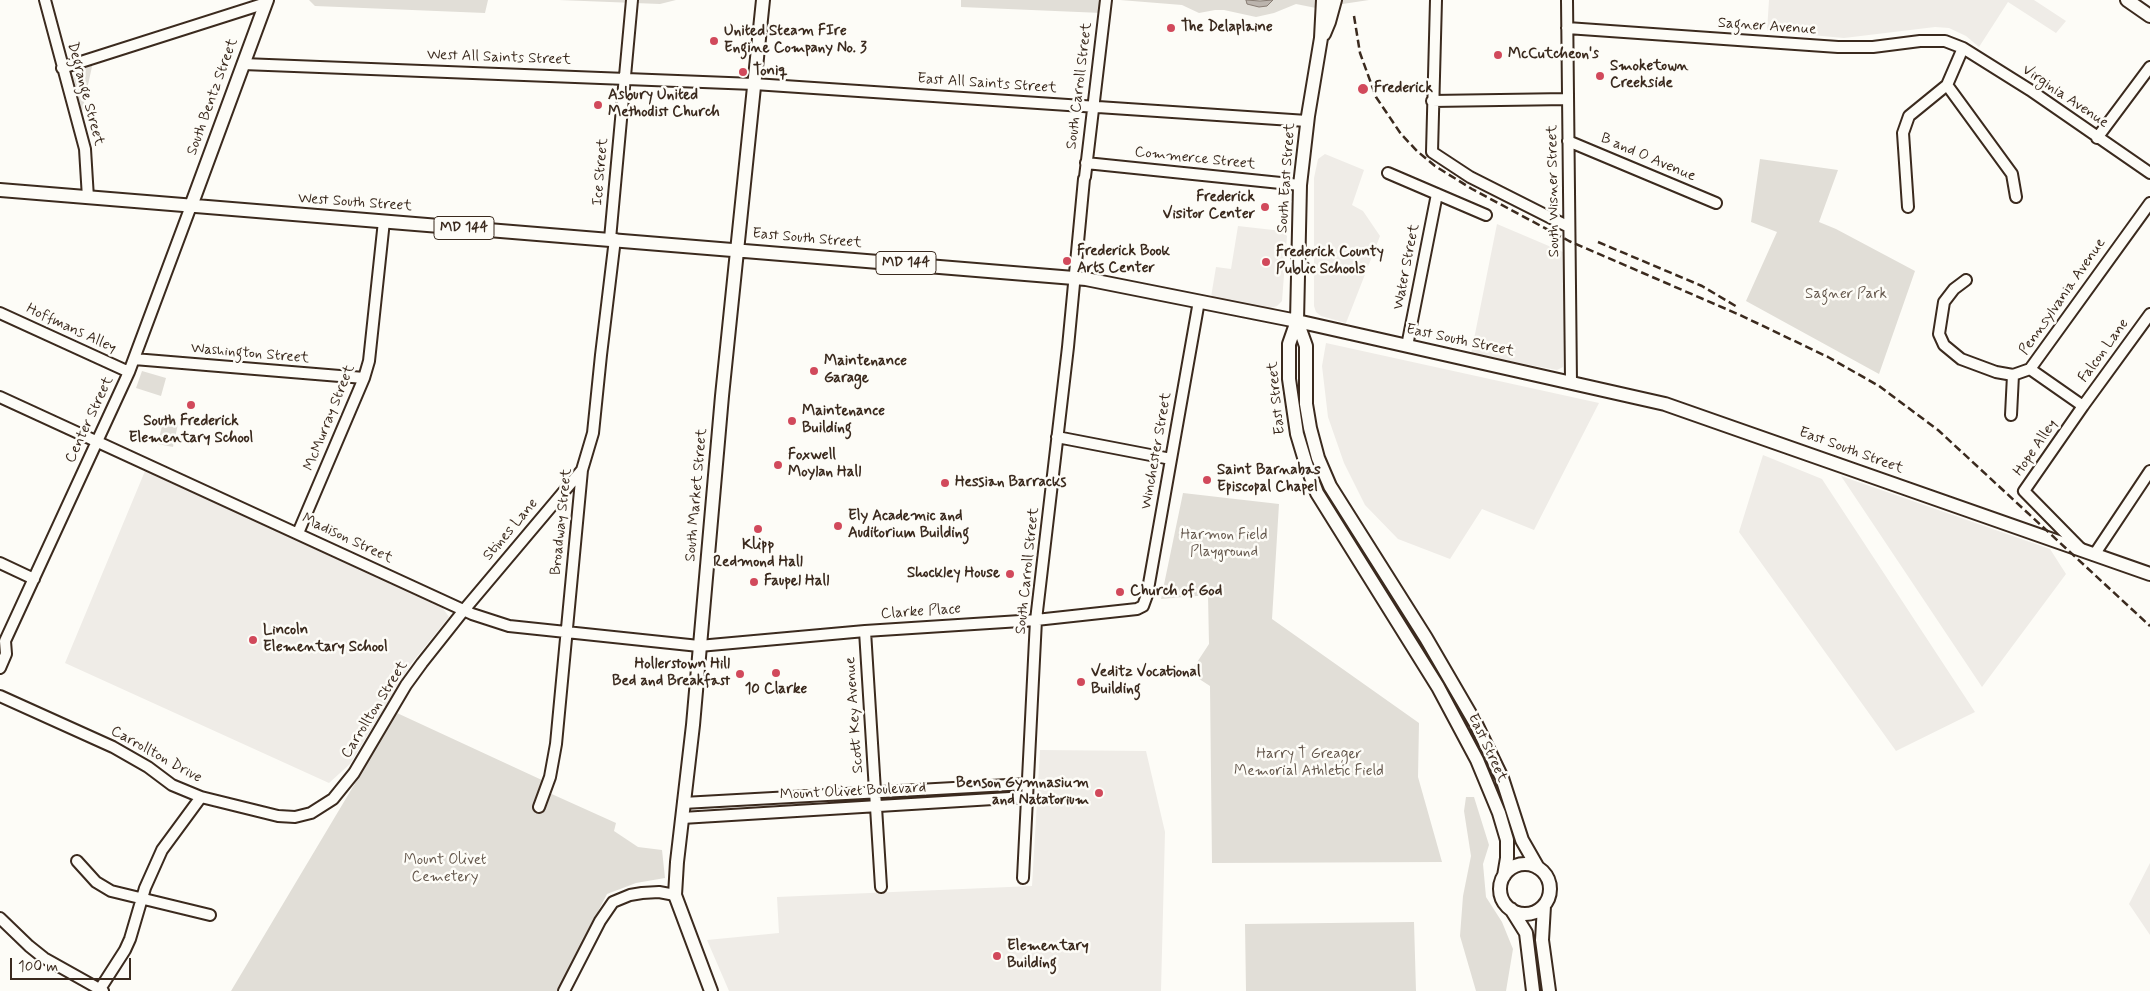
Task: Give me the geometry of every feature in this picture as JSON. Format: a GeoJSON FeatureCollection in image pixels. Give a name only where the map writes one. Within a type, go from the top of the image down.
{"type":"FeatureCollection","features":[{"type":"Feature","properties":{"kind":"main road","name":"South Market Street"},"geometry":{"type":"LineString","coordinates":[[710,990],[675,895],[762,0]]}},
{"type":"Feature","properties":{"kind":"main road","name":"South East Street"},"geometry":{"type":"LineString","coordinates":[[1297,321],[1300,185],[1308,121],[1322,38],[1323,0]]}},
{"type":"Feature","properties":{"kind":"main road","name":"South East Street"},"geometry":{"type":"LineString","coordinates":[[1322,38],[1335,0]]}},
{"type":"Feature","properties":{"kind":"main road"},"geometry":{"type":"LineString","coordinates":[[2127,0],[2150,16]]}},
{"type":"Feature","properties":{"kind":"main road","name":"South Bentz Street"},"geometry":{"type":"LineString","coordinates":[[191,206],[242,64],[267,1]]}},
{"type":"Feature","properties":{"kind":"main road","name":"West South Street"},"geometry":{"type":"LineString","coordinates":[[0,190],[738,250]]}},
{"type":"Feature","properties":{"kind":"main road","name":"East South Street"},"geometry":{"type":"LineString","coordinates":[[738,250],[1075,277],[1199,300],[1571,382],[1672,406],[2150,574]]}},
{"type":"Feature","properties":{"kind":"main road","name":"East Street"},"geometry":{"type":"LineString","coordinates":[[1297,321],[1306,346],[1306,404],[1310,428],[1318,458],[1330,486],[1426,638],[1476,724],[1502,778],[1522,840],[1538,868]]}},
{"type":"Feature","properties":{"kind":"main road","name":"East Street"},"geometry":{"type":"LineString","coordinates":[[1297,321],[1289,344],[1289,379],[1295,425],[1306,464],[1318,493],[1335,524],[1438,687],[1477,760],[1499,813],[1507,840],[1504,876]]}},
{"type":"Feature","properties":{"kind":"main road"},"geometry":{"type":"LineString","coordinates":[[1527,864],[1538,868],[1548,878],[1549,898],[1544,906],[1531,914],[1520,914],[1504,903],[1500,889],[1504,876],[1517,866],[1527,864]]}},
{"type":"Feature","properties":{"kind":"main road"},"geometry":{"type":"LineString","coordinates":[[1544,906],[1542,940],[1549,991]]}},
{"type":"Feature","properties":{"kind":"main road"},"geometry":{"type":"LineString","coordinates":[[1511,909],[1526,933],[1533,991]]}},
{"type":"Feature","properties":{"kind":"street","name":"Degrange Street"},"geometry":{"type":"LineString","coordinates":[[45,0],[85,149],[88,198]]}},
{"type":"Feature","properties":{"kind":"street","name":"Ice Street"},"geometry":{"type":"LineString","coordinates":[[612,239],[632,0]]}},
{"type":"Feature","properties":{"kind":"street","name":"South Carroll Street"},"geometry":{"type":"LineString","coordinates":[[1022,878],[1036,620],[1058,437],[1084,178],[1106,0]]}},
{"type":"Feature","properties":{"kind":"street"},"geometry":{"type":"LineString","coordinates":[[1436,0],[1432,152],[1470,177],[1569,227]]}},
{"type":"Feature","properties":{"kind":"street","name":"South Wisner Street"},"geometry":{"type":"LineString","coordinates":[[1567,0],[1571,382]]}},
{"type":"Feature","properties":{"kind":"street"},"geometry":{"type":"LineString","coordinates":[[62,68],[267,1]]}},
{"type":"Feature","properties":{"kind":"street","name":"Sagner Avenue"},"geometry":{"type":"LineString","coordinates":[[1567,28],[1838,47],[1873,47],[1934,41],[1945,42],[1963,48]]}},
{"type":"Feature","properties":{"kind":"street"},"geometry":{"type":"LineString","coordinates":[[1908,207],[1903,133],[1909,116],[1947,85],[1963,48]]}},
{"type":"Feature","properties":{"kind":"street","name":"Virginia Avenue"},"geometry":{"type":"LineString","coordinates":[[1963,48],[2030,90],[2150,173]]}},
{"type":"Feature","properties":{"kind":"street","name":"West All Saints Street"},"geometry":{"type":"LineString","coordinates":[[242,64],[754,84]]}},
{"type":"Feature","properties":{"kind":"street"},"geometry":{"type":"LineString","coordinates":[[2097,138],[2150,67]]}},
{"type":"Feature","properties":{"kind":"street","name":"East All Saints Street"},"geometry":{"type":"LineString","coordinates":[[754,84],[1308,121]]}},
{"type":"Feature","properties":{"kind":"street"},"geometry":{"type":"LineString","coordinates":[[1947,85],[2012,174],[2016,197]]}},
{"type":"Feature","properties":{"kind":"street"},"geometry":{"type":"LineString","coordinates":[[1432,101],[1568,99]]}},
{"type":"Feature","properties":{"kind":"street","name":"B and O Avenue"},"geometry":{"type":"LineString","coordinates":[[1568,141],[1716,203]]}},
{"type":"Feature","properties":{"kind":"street","name":"Commerce Street"},"geometry":{"type":"LineString","coordinates":[[1086,163],[1300,185]]}},
{"type":"Feature","properties":{"kind":"street"},"geometry":{"type":"LineString","coordinates":[[1388,173],[1486,216]]}},
{"type":"Feature","properties":{"kind":"street","name":"Water Street"},"geometry":{"type":"LineString","coordinates":[[1407,346],[1437,194]]}},
{"type":"Feature","properties":{"kind":"street","name":"Pennsylvania Avenue"},"geometry":{"type":"LineString","coordinates":[[2013,375],[2030,369],[2150,202]]}},
{"type":"Feature","properties":{"kind":"street","name":"Center Street"},"geometry":{"type":"LineString","coordinates":[[0,668],[6,654],[2,641],[34,578],[129,372],[191,206]]}},
{"type":"Feature","properties":{"kind":"street","name":"McMurray Street"},"geometry":{"type":"LineString","coordinates":[[298,533],[364,378],[369,361],[384,221]]}},
{"type":"Feature","properties":{"kind":"street","name":"Broadway Street"},"geometry":{"type":"LineString","coordinates":[[540,807],[550,777],[556,744],[582,470],[594,433],[612,239]]}},
{"type":"Feature","properties":{"kind":"street"},"geometry":{"type":"LineString","coordinates":[[1966,280],[1954,289],[1944,302],[1940,334],[1944,346],[1961,359],[1996,372],[2013,375],[2011,415]]}},
{"type":"Feature","properties":{"kind":"street","name":"Winchester Street"},"geometry":{"type":"LineString","coordinates":[[1143,606],[1147,595],[1199,300]]}},
{"type":"Feature","properties":{"kind":"street","name":"Hoffmans Alley"},"geometry":{"type":"LineString","coordinates":[[0,313],[129,372]]}},
{"type":"Feature","properties":{"kind":"street","name":"Falcon Lane"},"geometry":{"type":"LineString","coordinates":[[2083,406],[2150,314]]}},
{"type":"Feature","properties":{"kind":"street","name":"Washington Street"},"geometry":{"type":"LineString","coordinates":[[134,359],[364,378]]}},
{"type":"Feature","properties":{"kind":"street"},"geometry":{"type":"LineString","coordinates":[[2030,369],[2083,406]]}},
{"type":"Feature","properties":{"kind":"street","name":"Madison Street"},"geometry":{"type":"LineString","coordinates":[[0,397],[464,610],[508,626],[699,646]]}},
{"type":"Feature","properties":{"kind":"street","name":"Hope Alley"},"geometry":{"type":"LineString","coordinates":[[2083,406],[2024,491],[2089,552]]}},
{"type":"Feature","properties":{"kind":"street"},"geometry":{"type":"LineString","coordinates":[[1058,437],[1171,459]]}},
{"type":"Feature","properties":{"kind":"street","name":"Stines Lane"},"geometry":{"type":"LineString","coordinates":[[464,610],[582,470]]}},
{"type":"Feature","properties":{"kind":"street"},"geometry":{"type":"LineString","coordinates":[[2089,552],[2150,471]]}},
{"type":"Feature","properties":{"kind":"street"},"geometry":{"type":"LineString","coordinates":[[0,563],[34,578]]}},
{"type":"Feature","properties":{"kind":"street","name":"Clarke Place"},"geometry":{"type":"LineString","coordinates":[[699,646],[865,631],[1036,620],[1137,609],[1143,606]]}},
{"type":"Feature","properties":{"kind":"street","name":"Carrollton Street"},"geometry":{"type":"LineString","coordinates":[[303,815],[319,809],[333,798],[354,773],[406,685],[464,610]]}},
{"type":"Feature","properties":{"kind":"street","name":"Scott Key Avenue"},"geometry":{"type":"LineString","coordinates":[[865,631],[874,793],[882,887]]}},
{"type":"Feature","properties":{"kind":"street","name":"Carrollton Drive"},"geometry":{"type":"LineString","coordinates":[[0,696],[113,747],[148,767],[172,785],[201,797],[278,816],[303,815]]}},
{"type":"Feature","properties":{"kind":"street","name":"Mount Olivet Boulevard"},"geometry":{"type":"LineString","coordinates":[[684,803],[1026,784]]}},
{"type":"Feature","properties":{"kind":"street"},"geometry":{"type":"LineString","coordinates":[[0,918],[44,958],[102,990],[125,950],[141,900],[162,850],[201,797]]}},
{"type":"Feature","properties":{"kind":"street","name":"Mount Olivet Boulevard"},"geometry":{"type":"LineString","coordinates":[[682,818],[1026,798]]}},
{"type":"Feature","properties":{"kind":"street"},"geometry":{"type":"LineString","coordinates":[[77,861],[96,882],[111,891],[141,900],[210,915]]}},
{"type":"Feature","properties":{"kind":"street"},"geometry":{"type":"LineString","coordinates":[[564,991],[600,921],[613,902],[630,895],[642,893],[659,892],[675,895]]}},
{"type":"Feature","properties":{"kind":"shaded area"},"geometry":{"type":"Polygon","coordinates":[[[1246,0],[1273,0],[1267,6],[1259,7],[1247,4],[1246,0]]]}},
{"type":"Feature","properties":{"kind":"shaded area"},"geometry":{"type":"Polygon","coordinates":[[[1769,0],[2034,0],[2066,21],[2056,33],[2008,2],[1979,47],[1966,36],[1949,28],[1935,27],[1844,38],[1767,31],[1769,0]]]}},
{"type":"Feature","properties":{"kind":"shaded area"},"geometry":{"type":"Polygon","coordinates":[[[1325,154],[1364,170],[1352,205],[1363,211],[1380,236],[1346,323],[1321,316],[1316,312],[1314,306],[1314,178],[1318,159],[1325,154]]]}},
{"type":"Feature","properties":{"kind":"shaded area"},"geometry":{"type":"Polygon","coordinates":[[[1497,224],[1563,252],[1563,367],[1557,370],[1471,354],[1497,224]]]}},
{"type":"Feature","properties":{"kind":"shaded area","name":"Frederick County Public Schools"},"geometry":{"type":"Polygon","coordinates":[[[1238,226],[1282,231],[1287,236],[1282,301],[1277,306],[1268,309],[1211,297],[1216,267],[1231,269],[1238,226]]]}},
{"type":"Feature","properties":{"kind":"shaded area"},"geometry":{"type":"Polygon","coordinates":[[[1326,343],[1599,403],[1534,530],[1482,509],[1450,559],[1398,539],[1365,505],[1344,463],[1328,417],[1322,366],[1326,343]]]}},
{"type":"Feature","properties":{"kind":"shaded area"},"geometry":{"type":"Polygon","coordinates":[[[1763,455],[1822,479],[1975,712],[1896,751],[1739,532],[1763,455]]]}},
{"type":"Feature","properties":{"kind":"shaded area","name":"Lincoln Elementary School"},"geometry":{"type":"Polygon","coordinates":[[[145,471],[442,607],[449,617],[411,664],[350,764],[329,783],[65,663],[145,471]]]}},
{"type":"Feature","properties":{"kind":"shaded area"},"geometry":{"type":"Polygon","coordinates":[[[1841,476],[2050,549],[2066,574],[1982,687],[1841,476]]]}},
{"type":"Feature","properties":{"kind":"shaded area"},"geometry":{"type":"Polygon","coordinates":[[[1040,750],[1146,751],[1165,832],[1161,991],[729,991],[707,940],[779,933],[777,897],[1032,886],[1040,750]]]}},
{"type":"Feature","properties":{"kind":"shaded area"},"geometry":{"type":"Polygon","coordinates":[[[2150,863],[2150,935],[2129,904],[2150,863]]]}},
{"type":"Feature","properties":{"kind":"green space"},"geometry":{"type":"Polygon","coordinates":[[[309,0],[488,0],[485,13],[315,6],[309,0]]]}},
{"type":"Feature","properties":{"kind":"green space"},"geometry":{"type":"Polygon","coordinates":[[[559,0],[676,0],[660,4],[559,0]]]}},
{"type":"Feature","properties":{"kind":"green space"},"geometry":{"type":"Polygon","coordinates":[[[961,0],[1105,0],[1102,13],[961,7],[961,0]]]}},
{"type":"Feature","properties":{"kind":"green space"},"geometry":{"type":"Polygon","coordinates":[[[1120,0],[1369,0],[1316,8],[1296,4],[1274,13],[1256,17],[1224,10],[1199,13],[1182,5],[1120,0]]]}},
{"type":"Feature","properties":{"kind":"green space"},"geometry":{"type":"Polygon","coordinates":[[[93,62],[82,112],[73,76],[79,66],[93,62]]]}},
{"type":"Feature","properties":{"kind":"green space","name":"Sagner Park"},"geometry":{"type":"Polygon","coordinates":[[[1760,159],[1838,170],[1819,222],[1915,271],[1879,374],[1746,301],[1777,232],[1751,222],[1760,159]]]}},
{"type":"Feature","properties":{"kind":"green space"},"geometry":{"type":"Polygon","coordinates":[[[142,371],[166,378],[161,396],[136,388],[142,371]]]}},
{"type":"Feature","properties":{"kind":"green space"},"geometry":{"type":"Polygon","coordinates":[[[163,421],[178,424],[173,447],[158,444],[163,421]]]}},
{"type":"Feature","properties":{"kind":"green space","name":"Harry T Greager Memorial Athletic Field"},"geometry":{"type":"Polygon","coordinates":[[[1183,493],[1279,504],[1272,619],[1419,723],[1418,777],[1442,862],[1212,863],[1210,686],[1190,673],[1209,644],[1208,595],[1161,599],[1183,493]]]}},
{"type":"Feature","properties":{"kind":"green space","name":"Mount Olivet Cemetery"},"geometry":{"type":"Polygon","coordinates":[[[397,713],[544,781],[545,791],[616,823],[614,831],[638,847],[662,850],[665,878],[636,883],[607,894],[557,991],[231,991],[397,713]]]}},
{"type":"Feature","properties":{"kind":"green space"},"geometry":{"type":"Polygon","coordinates":[[[1466,797],[1474,797],[1489,845],[1483,864],[1486,897],[1502,922],[1513,949],[1506,991],[1476,991],[1460,936],[1463,896],[1471,856],[1464,811],[1466,797]]]}},
{"type":"Feature","properties":{"kind":"green space"},"geometry":{"type":"Polygon","coordinates":[[[1414,922],[1416,991],[1246,991],[1245,924],[1414,922]]]}},
{"type":"Feature","properties":{"kind":"railway"},"geometry":{"type":"LineString","coordinates":[[1354,16],[1360,53],[1376,97],[1401,134],[1435,166],[1472,189],[1569,241],[1740,315],[1828,357],[1879,386],[1938,430],[2150,626]]}},
{"type":"Feature","properties":{"kind":"railway"},"geometry":{"type":"LineString","coordinates":[[1598,242],[1702,286],[1739,308]]}},
{"type":"Feature","properties":{"kind":"place","name":"The Delaplaine"},"geometry":{"type":"Point","coordinates":[1171,28]}},
{"type":"Feature","properties":{"kind":"place","name":"United Steam FIre Engine Company No. 3"},"geometry":{"type":"Point","coordinates":[714,41]}},
{"type":"Feature","properties":{"kind":"place","name":"McCutcheon's"},"geometry":{"type":"Point","coordinates":[1498,55]}},
{"type":"Feature","properties":{"kind":"place","name":"Toniq"},"geometry":{"type":"Point","coordinates":[743,72]}},
{"type":"Feature","properties":{"kind":"place","name":"Smoketown Creekside"},"geometry":{"type":"Point","coordinates":[1600,76]}},
{"type":"Feature","properties":{"kind":"place","name":"Frederick"},"geometry":{"type":"Point","coordinates":[1363,89]}},
{"type":"Feature","properties":{"kind":"place","name":"Asbury United Methodist Church"},"geometry":{"type":"Point","coordinates":[598,105]}},
{"type":"Feature","properties":{"kind":"place","name":"Frederick Visitor Center"},"geometry":{"type":"Point","coordinates":[1265,207]}},
{"type":"Feature","properties":{"kind":"place","name":"Frederick Book Arts Center"},"geometry":{"type":"Point","coordinates":[1067,261]}},
{"type":"Feature","properties":{"kind":"place","name":"Frederick County Public Schools"},"geometry":{"type":"Point","coordinates":[1266,262]}},
{"type":"Feature","properties":{"kind":"place","name":"Maintenance Garage"},"geometry":{"type":"Point","coordinates":[814,371]}},
{"type":"Feature","properties":{"kind":"place","name":"South Frederick Elementary School"},"geometry":{"type":"Point","coordinates":[191,405]}},
{"type":"Feature","properties":{"kind":"place","name":"Maintenance Building"},"geometry":{"type":"Point","coordinates":[792,421]}},
{"type":"Feature","properties":{"kind":"place","name":"Foxwell Moylan Hall"},"geometry":{"type":"Point","coordinates":[778,465]}},
{"type":"Feature","properties":{"kind":"place","name":"Saint Barnabas Episcopal Chapel"},"geometry":{"type":"Point","coordinates":[1207,480]}},
{"type":"Feature","properties":{"kind":"place","name":"Hessian Barracks"},"geometry":{"type":"Point","coordinates":[945,483]}},
{"type":"Feature","properties":{"kind":"place","name":"Ely Academic and Auditorium Building"},"geometry":{"type":"Point","coordinates":[838,526]}},
{"type":"Feature","properties":{"kind":"place","name":"Klipp Redmond Hall"},"geometry":{"type":"Point","coordinates":[758,529]}},
{"type":"Feature","properties":{"kind":"place","name":"Shockley House"},"geometry":{"type":"Point","coordinates":[1010,574]}},
{"type":"Feature","properties":{"kind":"place","name":"Faupel Hall"},"geometry":{"type":"Point","coordinates":[754,582]}},
{"type":"Feature","properties":{"kind":"place","name":"Church of God"},"geometry":{"type":"Point","coordinates":[1120,592]}},
{"type":"Feature","properties":{"kind":"place","name":"Lincoln Elementary School"},"geometry":{"type":"Point","coordinates":[253,640]}},
{"type":"Feature","properties":{"kind":"place","name":"10 Clarke"},"geometry":{"type":"Point","coordinates":[776,673]}},
{"type":"Feature","properties":{"kind":"place","name":"Hollerstown Hill Bed and Breakfast"},"geometry":{"type":"Point","coordinates":[740,674]}},
{"type":"Feature","properties":{"kind":"place","name":"Veditz Vocational Building"},"geometry":{"type":"Point","coordinates":[1081,682]}},
{"type":"Feature","properties":{"kind":"place","name":"Benson Gymnasium and Natatorium"},"geometry":{"type":"Point","coordinates":[1099,793]}},
{"type":"Feature","properties":{"kind":"place","name":"Elementary Building"},"geometry":{"type":"Point","coordinates":[997,956]}},
{"type":"Feature","properties":{"kind":"park label","name":"Harmon Field Playground"},"geometry":{"type":"Point","coordinates":[1224,544]}}]}
